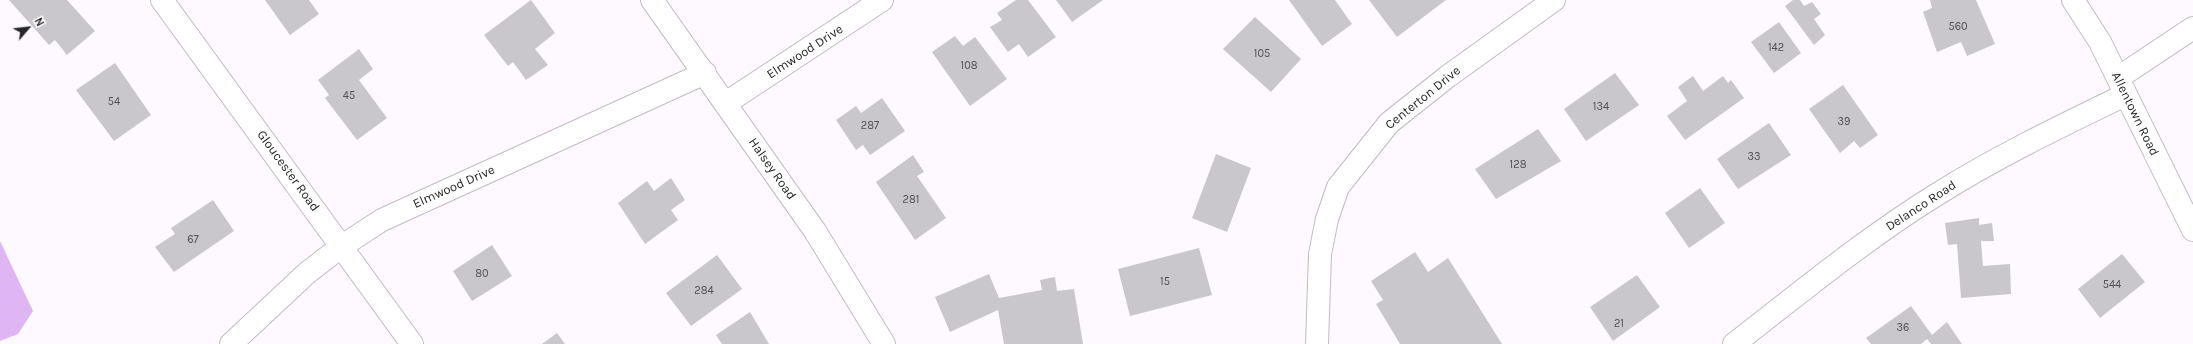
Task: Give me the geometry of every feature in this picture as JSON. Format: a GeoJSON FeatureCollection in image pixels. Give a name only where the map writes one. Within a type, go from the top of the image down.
{"type":"FeatureCollection","features":[{"type":"Feature","properties":{"kind":"street","name":"Gloucester Road"},"geometry":{"type":"LineString","coordinates":[[162,0],[412,344]]}},
{"type":"Feature","properties":{"kind":"street","name":"Halsey Road"},"geometry":{"type":"LineString","coordinates":[[652,0],[815,230],[884,344]]}},
{"type":"Feature","properties":{"kind":"street","name":"Elmwood Drive"},"geometry":{"type":"LineString","coordinates":[[726,103],[882,0]]}},
{"type":"Feature","properties":{"kind":"street","name":"Centerton Drive"},"geometry":{"type":"LineString","coordinates":[[1317,344],[1320,254],[1327,219],[1338,186],[1388,123],[1447,77],[1554,0]]}},
{"type":"Feature","properties":{"kind":"street","name":"Allentown Road"},"geometry":{"type":"LineString","coordinates":[[2073,0],[2100,42],[2193,230]]}},
{"type":"Feature","properties":{"kind":"street","name":"Delanco Road"},"geometry":{"type":"LineString","coordinates":[[1734,344],[1889,225],[1936,194],[2122,87],[2193,28]]}},
{"type":"Feature","properties":{"kind":"street","name":"Elmwood Drive"},"geometry":{"type":"LineString","coordinates":[[231,344],[308,273],[342,246],[382,220],[705,73]]}},
{"type":"Feature","properties":{"kind":"shaded area"},"geometry":{"type":"Polygon","coordinates":[[[0,241],[33,311],[18,334],[0,341],[0,241]]]}},
{"type":"Feature","properties":{"kind":"building"},"geometry":{"type":"Polygon","coordinates":[[[9,0],[67,0],[95,31],[67,55],[55,40],[49,45],[9,0]]]}},
{"type":"Feature","properties":{"kind":"building"},"geometry":{"type":"Polygon","coordinates":[[[265,0],[309,0],[319,14],[290,35],[265,0]]]}},
{"type":"Feature","properties":{"kind":"building"},"geometry":{"type":"Polygon","coordinates":[[[531,0],[555,33],[535,49],[548,65],[526,80],[513,62],[508,66],[484,35],[531,0]]]}},
{"type":"Feature","properties":{"kind":"building"},"geometry":{"type":"Polygon","coordinates":[[[1016,0],[1028,0],[1056,37],[1028,57],[1019,44],[1008,52],[990,27],[1002,20],[997,13],[1016,0]]]}},
{"type":"Feature","properties":{"kind":"building"},"geometry":{"type":"Polygon","coordinates":[[[1056,0],[1103,0],[1072,22],[1056,0]]]}},
{"type":"Feature","properties":{"kind":"building"},"geometry":{"type":"Polygon","coordinates":[[[1289,0],[1335,0],[1352,24],[1322,46],[1289,0]]]}},
{"type":"Feature","properties":{"kind":"building"},"geometry":{"type":"Polygon","coordinates":[[[1369,0],[1446,0],[1397,37],[1369,0]]]}},
{"type":"Feature","properties":{"kind":"building"},"geometry":{"type":"Polygon","coordinates":[[[1793,0],[1800,0],[1804,6],[1812,2],[1821,14],[1814,19],[1825,35],[1814,45],[1785,6],[1793,0]]]}},
{"type":"Feature","properties":{"kind":"building"},"geometry":{"type":"Polygon","coordinates":[[[1930,0],[1976,0],[1995,44],[1967,56],[1961,42],[1937,52],[1923,12],[1932,8],[1930,0]]]}},
{"type":"Feature","properties":{"kind":"building"},"geometry":{"type":"Polygon","coordinates":[[[1255,17],[1301,59],[1271,92],[1223,49],[1255,17]]]}},
{"type":"Feature","properties":{"kind":"building"},"geometry":{"type":"Polygon","coordinates":[[[1779,22],[1801,53],[1774,73],[1751,42],[1779,22]]]}},
{"type":"Feature","properties":{"kind":"building"},"geometry":{"type":"Polygon","coordinates":[[[955,36],[963,46],[975,37],[1007,79],[970,106],[932,52],[955,36]]]}},
{"type":"Feature","properties":{"kind":"building"},"geometry":{"type":"Polygon","coordinates":[[[359,49],[373,69],[359,80],[387,118],[357,140],[325,98],[329,95],[318,80],[359,49]]]}},
{"type":"Feature","properties":{"kind":"building"},"geometry":{"type":"Polygon","coordinates":[[[115,63],[151,115],[114,141],[76,90],[115,63]]]}},
{"type":"Feature","properties":{"kind":"building"},"geometry":{"type":"Polygon","coordinates":[[[1615,73],[1639,105],[1586,141],[1564,109],[1615,73]]]}},
{"type":"Feature","properties":{"kind":"building"},"geometry":{"type":"Polygon","coordinates":[[[1693,76],[1703,91],[1723,76],[1728,83],[1731,80],[1744,98],[1685,140],[1667,116],[1687,101],[1678,87],[1693,76]]]}},
{"type":"Feature","properties":{"kind":"building"},"geometry":{"type":"Polygon","coordinates":[[[1843,85],[1878,135],[1860,148],[1854,141],[1840,153],[1809,109],[1843,85]]]}},
{"type":"Feature","properties":{"kind":"building"},"geometry":{"type":"Polygon","coordinates":[[[882,98],[905,131],[870,155],[863,145],[856,150],[836,120],[856,106],[861,113],[882,98]]]}},
{"type":"Feature","properties":{"kind":"building"},"geometry":{"type":"Polygon","coordinates":[[[1769,123],[1791,155],[1738,189],[1717,159],[1769,123]]]}},
{"type":"Feature","properties":{"kind":"building"},"geometry":{"type":"Polygon","coordinates":[[[1538,129],[1561,161],[1496,199],[1475,169],[1538,129]]]}},
{"type":"Feature","properties":{"kind":"building"},"geometry":{"type":"Polygon","coordinates":[[[1216,154],[1251,168],[1227,232],[1192,218],[1216,154]]]}},
{"type":"Feature","properties":{"kind":"building"},"geometry":{"type":"Polygon","coordinates":[[[913,155],[924,172],[917,176],[946,218],[915,240],[876,182],[913,155]]]}},
{"type":"Feature","properties":{"kind":"building"},"geometry":{"type":"Polygon","coordinates":[[[671,178],[685,200],[671,210],[678,220],[645,244],[618,203],[647,181],[654,191],[671,178]]]}},
{"type":"Feature","properties":{"kind":"building"},"geometry":{"type":"Polygon","coordinates":[[[1700,188],[1725,223],[1689,248],[1665,213],[1700,188]]]}},
{"type":"Feature","properties":{"kind":"building"},"geometry":{"type":"Polygon","coordinates":[[[213,200],[234,231],[174,272],[155,247],[175,234],[171,228],[213,200]]]}},
{"type":"Feature","properties":{"kind":"building"},"geometry":{"type":"Polygon","coordinates":[[[1979,218],[1979,225],[1992,223],[1994,241],[1981,241],[1983,266],[2010,264],[2011,294],[1961,298],[1957,244],[1948,245],[1945,223],[1979,218]]]}},
{"type":"Feature","properties":{"kind":"building"},"geometry":{"type":"Polygon","coordinates":[[[492,245],[512,276],[472,301],[453,271],[492,245]]]}},
{"type":"Feature","properties":{"kind":"building"},"geometry":{"type":"Polygon","coordinates":[[[1199,248],[1212,295],[1130,316],[1118,269],[1199,248]]]}},
{"type":"Feature","properties":{"kind":"building"},"geometry":{"type":"Polygon","coordinates":[[[1415,252],[1428,272],[1448,258],[1502,344],[1400,344],[1376,304],[1383,300],[1371,281],[1415,252]]]}},
{"type":"Feature","properties":{"kind":"building"},"geometry":{"type":"Polygon","coordinates":[[[2122,254],[2145,282],[2100,318],[2078,289],[2122,254]]]}},
{"type":"Feature","properties":{"kind":"building"},"geometry":{"type":"Polygon","coordinates":[[[717,255],[742,289],[691,326],[666,293],[717,255]]]}},
{"type":"Feature","properties":{"kind":"building"},"geometry":{"type":"Polygon","coordinates":[[[989,274],[999,298],[1042,290],[1040,280],[1055,277],[1057,291],[1074,289],[1083,344],[1004,344],[998,310],[950,332],[935,297],[989,274]]]}},
{"type":"Feature","properties":{"kind":"building"},"geometry":{"type":"Polygon","coordinates":[[[1637,275],[1660,307],[1613,341],[1590,307],[1637,275]]]}},
{"type":"Feature","properties":{"kind":"building"},"geometry":{"type":"Polygon","coordinates":[[[1911,306],[1932,335],[1947,322],[1962,344],[1931,344],[1927,339],[1921,344],[1871,344],[1866,338],[1911,306]]]}},
{"type":"Feature","properties":{"kind":"building"},"geometry":{"type":"Polygon","coordinates":[[[750,312],[769,344],[722,344],[716,335],[750,312]]]}},
{"type":"Feature","properties":{"kind":"building"},"geometry":{"type":"Polygon","coordinates":[[[557,333],[565,344],[542,344],[557,333]]]}}]}
